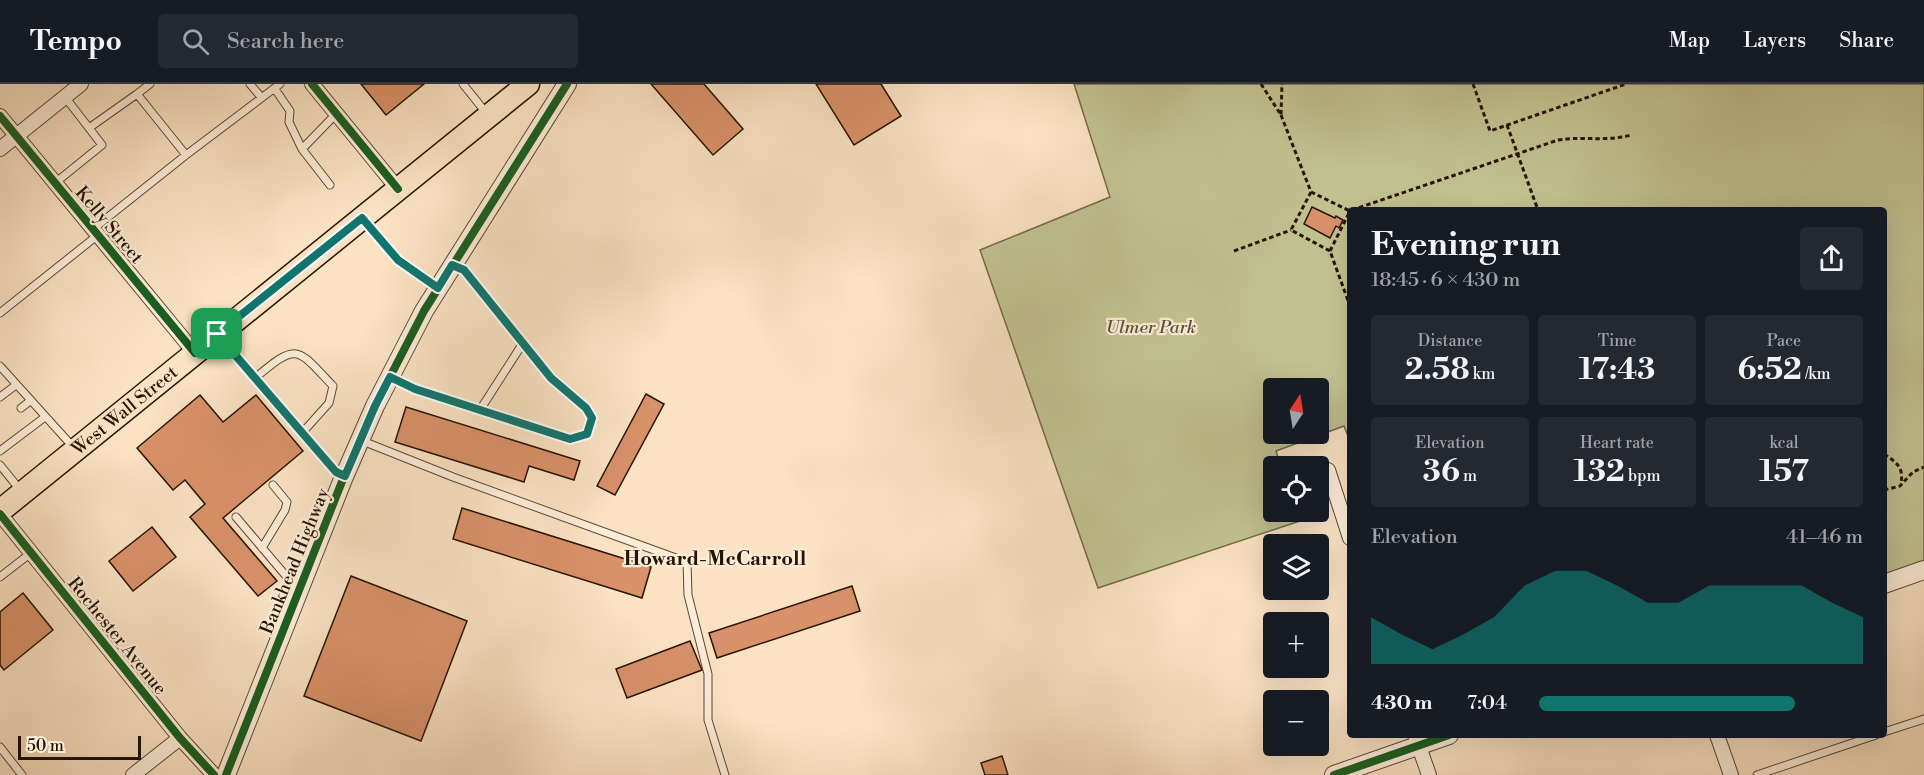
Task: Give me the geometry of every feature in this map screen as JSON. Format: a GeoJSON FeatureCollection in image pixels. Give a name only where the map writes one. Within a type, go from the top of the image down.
{"type":"FeatureCollection","features":[{"type":"Feature","properties":{"kind":"main road","name":"West Wall Street"},"geometry":{"type":"LineString","coordinates":[[0,512],[528,84]]}},
{"type":"Feature","properties":{"kind":"street"},"geometry":{"type":"LineString","coordinates":[[0,149],[81,84]]}},
{"type":"Feature","properties":{"kind":"street"},"geometry":{"type":"LineString","coordinates":[[312,84],[398,189]]}},
{"type":"Feature","properties":{"kind":"street","name":"Bankhead Highway"},"geometry":{"type":"LineString","coordinates":[[226,775],[345,476],[390,377],[438,288],[567,84]]}},
{"type":"Feature","properties":{"kind":"street","name":"Kelly Street"},"geometry":{"type":"LineString","coordinates":[[0,116],[195,352]]}},
{"type":"Feature","properties":{"kind":"street"},"geometry":{"type":"LineString","coordinates":[[1329,473],[1347,529]]}},
{"type":"Feature","properties":{"kind":"street","name":"Rochester Avenue"},"geometry":{"type":"LineString","coordinates":[[0,512],[180,738],[214,775]]}},
{"type":"Feature","properties":{"kind":"street"},"geometry":{"type":"LineString","coordinates":[[1887,583],[1924,570]]}},
{"type":"Feature","properties":{"kind":"street"},"geometry":{"type":"LineString","coordinates":[[133,775],[180,738]]}},
{"type":"Feature","properties":{"kind":"street"},"geometry":{"type":"LineString","coordinates":[[1718,738],[1731,775]]}},
{"type":"Feature","properties":{"kind":"street"},"geometry":{"type":"LineString","coordinates":[[1334,775],[1417,740],[1430,775]]}},
{"type":"Feature","properties":{"kind":"lane"},"geometry":{"type":"LineString","coordinates":[[89,128],[150,84]]}},
{"type":"Feature","properties":{"kind":"lane"},"geometry":{"type":"LineString","coordinates":[[250,84],[261,97]]}},
{"type":"Feature","properties":{"kind":"lane"},"geometry":{"type":"LineString","coordinates":[[463,84],[489,116]]}},
{"type":"Feature","properties":{"kind":"lane"},"geometry":{"type":"LineString","coordinates":[[0,313],[186,155],[278,86],[290,111],[289,122],[302,149],[330,185]]}},
{"type":"Feature","properties":{"kind":"lane"},"geometry":{"type":"LineString","coordinates":[[137,94],[186,155]]}},
{"type":"Feature","properties":{"kind":"lane"},"geometry":{"type":"LineString","coordinates":[[55,183],[102,145],[65,97]]}},
{"type":"Feature","properties":{"kind":"lane"},"geometry":{"type":"LineString","coordinates":[[302,149],[337,113]]}},
{"type":"Feature","properties":{"kind":"lane"},"geometry":{"type":"LineString","coordinates":[[362,218],[398,260],[438,288]]}},
{"type":"Feature","properties":{"kind":"lane"},"geometry":{"type":"LineString","coordinates":[[390,377],[415,389],[570,439],[587,434],[592,418],[586,408],[551,378],[464,270],[452,265]]}},
{"type":"Feature","properties":{"kind":"lane"},"geometry":{"type":"LineString","coordinates":[[217,334],[336,472],[345,476]]}},
{"type":"Feature","properties":{"kind":"lane"},"geometry":{"type":"LineString","coordinates":[[480,410],[523,343]]}},
{"type":"Feature","properties":{"kind":"lane"},"geometry":{"type":"LineString","coordinates":[[255,378],[281,356],[304,355],[333,386],[329,403],[303,433]]}},
{"type":"Feature","properties":{"kind":"lane"},"geometry":{"type":"LineString","coordinates":[[0,366],[75,449]]}},
{"type":"Feature","properties":{"kind":"lane"},"geometry":{"type":"LineString","coordinates":[[0,397],[16,385]]}},
{"type":"Feature","properties":{"kind":"lane"},"geometry":{"type":"LineString","coordinates":[[21,408],[30,401]]}},
{"type":"Feature","properties":{"kind":"lane"},"geometry":{"type":"LineString","coordinates":[[0,451],[45,417]]}},
{"type":"Feature","properties":{"kind":"lane"},"geometry":{"type":"LineString","coordinates":[[360,440],[453,477],[687,562],[688,595],[708,674],[708,720],[725,775]]}},
{"type":"Feature","properties":{"kind":"lane"},"geometry":{"type":"LineString","coordinates":[[0,465],[22,493]]}},
{"type":"Feature","properties":{"kind":"lane"},"geometry":{"type":"LineString","coordinates":[[262,548],[285,510],[286,502],[273,485]]}},
{"type":"Feature","properties":{"kind":"lane"},"geometry":{"type":"LineString","coordinates":[[236,517],[299,592]]}},
{"type":"Feature","properties":{"kind":"lane"},"geometry":{"type":"LineString","coordinates":[[0,577],[31,553]]}},
{"type":"Feature","properties":{"kind":"lane"},"geometry":{"type":"LineString","coordinates":[[1887,731],[1924,719]]}},
{"type":"Feature","properties":{"kind":"lane"},"geometry":{"type":"LineString","coordinates":[[1757,775],[1867,738]]}},
{"type":"Feature","properties":{"kind":"lane"},"geometry":{"type":"LineString","coordinates":[[0,747],[22,775]]}},
{"type":"Feature","properties":{"kind":"path"},"geometry":{"type":"LineString","coordinates":[[1261,84],[1281,115],[1311,192],[1347,209]]}},
{"type":"Feature","properties":{"kind":"path"},"geometry":{"type":"LineString","coordinates":[[1281,115],[1282,84]]}},
{"type":"Feature","properties":{"kind":"path"},"geometry":{"type":"LineString","coordinates":[[1473,84],[1490,131],[1626,84]]}},
{"type":"Feature","properties":{"kind":"path"},"geometry":{"type":"LineString","coordinates":[[1507,125],[1537,207]]}},
{"type":"Feature","properties":{"kind":"path"},"geometry":{"type":"LineString","coordinates":[[1363,207],[1558,140],[1583,138],[1603,140],[1631,135]]}},
{"type":"Feature","properties":{"kind":"path"},"geometry":{"type":"LineString","coordinates":[[1234,251],[1291,230],[1311,192]]}},
{"type":"Feature","properties":{"kind":"path"},"geometry":{"type":"LineString","coordinates":[[1330,251],[1347,219]]}},
{"type":"Feature","properties":{"kind":"path"},"geometry":{"type":"LineString","coordinates":[[1291,230],[1330,251],[1347,298]]}},
{"type":"Feature","properties":{"kind":"path"},"geometry":{"type":"LineString","coordinates":[[1887,456],[1899,464],[1903,475],[1901,485]]}},
{"type":"Feature","properties":{"kind":"path"},"geometry":{"type":"LineString","coordinates":[[1887,489],[1901,485],[1913,472],[1924,467]]}},
{"type":"Feature","properties":{"kind":"green space","name":"Ulmer Park"},"geometry":{"type":"Polygon","coordinates":[[[1074,84],[1924,84],[1924,564],[1887,577],[1887,207],[1347,207],[1347,434],[1344,426],[1329,432],[1329,378],[1263,378],[1263,444],[1295,444],[1276,451],[1278,456],[1263,456],[1263,522],[1297,522],[1098,588],[980,250],[1110,197],[1074,84]]]}},
{"type":"Feature","properties":{"kind":"building"},"geometry":{"type":"Polygon","coordinates":[[[361,84],[424,84],[386,115],[361,84]]]}},
{"type":"Feature","properties":{"kind":"building"},"geometry":{"type":"Polygon","coordinates":[[[651,84],[704,84],[743,129],[713,155],[651,84]]]}},
{"type":"Feature","properties":{"kind":"building"},"geometry":{"type":"Polygon","coordinates":[[[816,84],[881,84],[901,116],[854,145],[816,84]]]}},
{"type":"Feature","properties":{"kind":"building"},"geometry":{"type":"Polygon","coordinates":[[[1312,207],[1343,220],[1339,228],[1336,226],[1330,238],[1304,224],[1312,207]]]}},
{"type":"Feature","properties":{"kind":"building"},"geometry":{"type":"Polygon","coordinates":[[[646,394],[664,404],[615,495],[597,486],[646,394]]]}},
{"type":"Feature","properties":{"kind":"building"},"geometry":{"type":"Polygon","coordinates":[[[200,395],[223,422],[256,395],[303,451],[223,518],[277,581],[258,596],[190,517],[205,504],[185,480],[173,490],[137,448],[200,395]]]}},
{"type":"Feature","properties":{"kind":"building"},"geometry":{"type":"Polygon","coordinates":[[[406,407],[580,461],[574,480],[529,466],[524,482],[395,442],[406,407]]]}},
{"type":"Feature","properties":{"kind":"building"},"geometry":{"type":"Polygon","coordinates":[[[462,508],[651,567],[642,598],[453,539],[462,508]]]}},
{"type":"Feature","properties":{"kind":"building"},"geometry":{"type":"Polygon","coordinates":[[[152,527],[176,557],[133,591],[109,561],[152,527]]]}},
{"type":"Feature","properties":{"kind":"building"},"geometry":{"type":"Polygon","coordinates":[[[351,576],[467,621],[421,741],[304,696],[351,576]]]}},
{"type":"Feature","properties":{"kind":"building"},"geometry":{"type":"Polygon","coordinates":[[[852,586],[860,611],[717,658],[709,633],[852,586]]]}},
{"type":"Feature","properties":{"kind":"building"},"geometry":{"type":"Polygon","coordinates":[[[23,593],[53,630],[4,670],[0,665],[0,612],[23,593]]]}},
{"type":"Feature","properties":{"kind":"building"},"geometry":{"type":"Polygon","coordinates":[[[690,641],[702,670],[627,698],[616,669],[690,641]]]}},
{"type":"Feature","properties":{"kind":"building"},"geometry":{"type":"Polygon","coordinates":[[[1002,756],[1008,775],[985,775],[981,763],[1002,756]]]}},
{"type":"Feature","properties":{"kind":"cycle path"},"geometry":{"type":"LineString","coordinates":[[312,84],[398,189]]}},
{"type":"Feature","properties":{"kind":"cycle path"},"geometry":{"type":"LineString","coordinates":[[226,775],[343,479],[375,406],[424,311],[567,84]]}},
{"type":"Feature","properties":{"kind":"cycle path"},"geometry":{"type":"LineString","coordinates":[[0,116],[195,353]]}},
{"type":"Feature","properties":{"kind":"cycle path"},"geometry":{"type":"LineString","coordinates":[[0,514],[180,738],[214,775]]}},
{"type":"Feature","properties":{"kind":"cycle path"},"geometry":{"type":"LineString","coordinates":[[1334,775],[1440,738]]}},
{"type":"Feature","properties":{"kind":"district","name":"Howard-McCarroll"},"geometry":{"type":"Point","coordinates":[715,559]}},
{"type":"Feature","properties":{"kind":"route"},"geometry":{"type":"LineString","coordinates":[[362,218],[398,260],[438,288],[452,265],[464,270],[551,378],[586,408],[592,418],[587,434],[570,439],[415,389],[390,377],[345,476],[336,472],[217,334],[362,218]]}}]}
